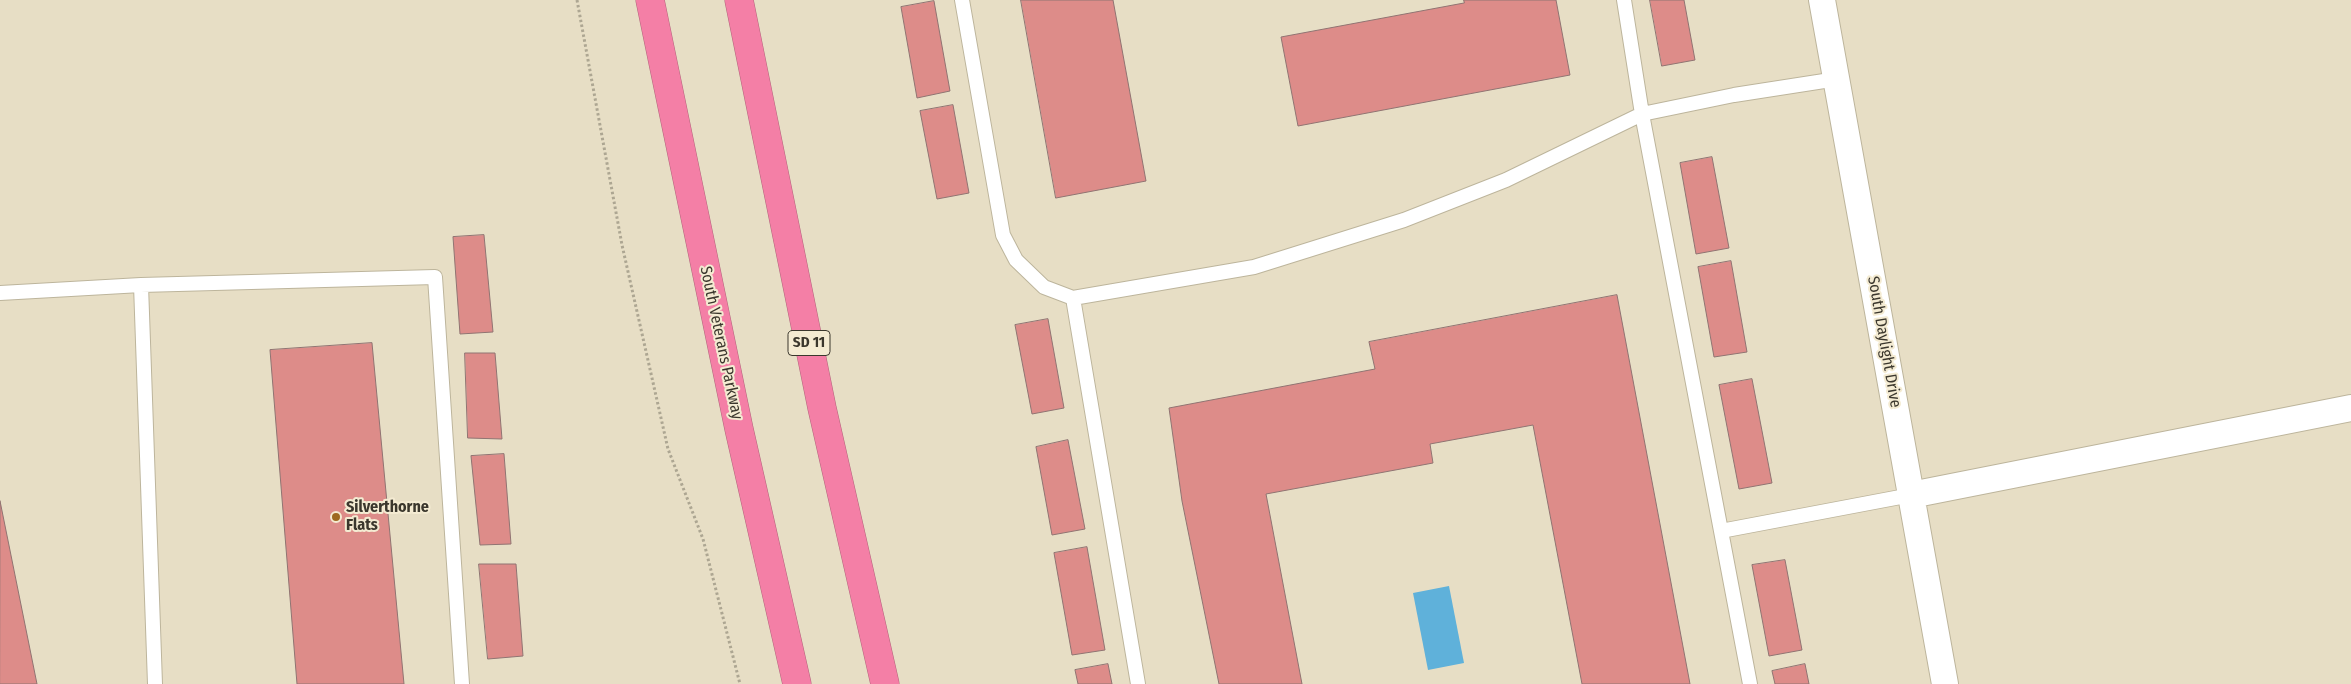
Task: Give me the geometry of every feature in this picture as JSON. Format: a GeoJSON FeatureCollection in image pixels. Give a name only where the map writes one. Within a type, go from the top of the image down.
{"type":"FeatureCollection","features":[{"type":"Feature","properties":{"kind":"highway","name":"South Veterans Parkway"},"geometry":{"type":"LineString","coordinates":[[650,0],[739,429],[797,684]]}},
{"type":"Feature","properties":{"kind":"highway","name":"SD 11"},"geometry":{"type":"LineString","coordinates":[[739,0],[822,408],[885,684]]}},
{"type":"Feature","properties":{"kind":"street","name":"South Daylight Drive"},"geometry":{"type":"LineString","coordinates":[[1822,0],[1945,684]]}},
{"type":"Feature","properties":{"kind":"street"},"geometry":{"type":"LineString","coordinates":[[1911,495],[2351,408]]}},
{"type":"Feature","properties":{"kind":"lane"},"geometry":{"type":"LineString","coordinates":[[962,0],[1003,235],[1016,260],[1044,287],[1073,298],[1254,267],[1404,220],[1506,180],[1642,114],[1734,95],[1837,79]]}},
{"type":"Feature","properties":{"kind":"lane"},"geometry":{"type":"LineString","coordinates":[[1624,0],[1642,114],[1750,684]]}},
{"type":"Feature","properties":{"kind":"lane"},"geometry":{"type":"LineString","coordinates":[[0,293],[141,285],[435,278],[462,684]]}},
{"type":"Feature","properties":{"kind":"lane"},"geometry":{"type":"LineString","coordinates":[[141,285],[155,684]]}},
{"type":"Feature","properties":{"kind":"lane"},"geometry":{"type":"LineString","coordinates":[[1073,298],[1138,684]]}},
{"type":"Feature","properties":{"kind":"lane"},"geometry":{"type":"LineString","coordinates":[[1721,531],[1911,495]]}},
{"type":"Feature","properties":{"kind":"path"},"geometry":{"type":"LineString","coordinates":[[577,0],[622,245],[668,450],[704,539],[740,684]]}},
{"type":"Feature","properties":{"kind":"water"},"geometry":{"type":"Polygon","coordinates":[[[1449,586],[1464,663],[1428,670],[1413,593],[1449,586]]]}},
{"type":"Feature","properties":{"kind":"building"},"geometry":{"type":"Polygon","coordinates":[[[1021,0],[1113,0],[1146,181],[1056,198],[1021,0]]]}},
{"type":"Feature","properties":{"kind":"building"},"geometry":{"type":"Polygon","coordinates":[[[1464,0],[1556,0],[1570,75],[1298,126],[1281,37],[1464,3],[1464,0]]]}},
{"type":"Feature","properties":{"kind":"building"},"geometry":{"type":"Polygon","coordinates":[[[1650,0],[1684,0],[1695,60],[1662,66],[1650,0]]]}},
{"type":"Feature","properties":{"kind":"building"},"geometry":{"type":"Polygon","coordinates":[[[934,1],[950,91],[917,98],[901,7],[934,1]]]}},
{"type":"Feature","properties":{"kind":"building"},"geometry":{"type":"Polygon","coordinates":[[[953,105],[969,193],[937,199],[920,111],[953,105]]]}},
{"type":"Feature","properties":{"kind":"building"},"geometry":{"type":"Polygon","coordinates":[[[1712,157],[1729,248],[1696,254],[1680,163],[1712,157]]]}},
{"type":"Feature","properties":{"kind":"building"},"geometry":{"type":"Polygon","coordinates":[[[484,235],[493,332],[460,334],[453,237],[484,235]]]}},
{"type":"Feature","properties":{"kind":"building"},"geometry":{"type":"Polygon","coordinates":[[[1731,261],[1747,352],[1714,357],[1698,267],[1731,261]]]}},
{"type":"Feature","properties":{"kind":"building"},"geometry":{"type":"Polygon","coordinates":[[[1617,295],[1690,684],[1582,684],[1533,425],[1430,444],[1433,463],[1266,494],[1302,684],[1219,684],[1182,501],[1169,408],[1375,369],[1369,342],[1617,295]]]}},
{"type":"Feature","properties":{"kind":"building"},"geometry":{"type":"Polygon","coordinates":[[[1048,319],[1064,408],[1032,414],[1015,325],[1048,319]]]}},
{"type":"Feature","properties":{"kind":"building","name":"Silverthorne Flats"},"geometry":{"type":"Polygon","coordinates":[[[372,343],[404,684],[297,684],[270,350],[372,343]]]}},
{"type":"Feature","properties":{"kind":"building"},"geometry":{"type":"Polygon","coordinates":[[[465,353],[495,353],[502,439],[468,438],[465,353]]]}},
{"type":"Feature","properties":{"kind":"building"},"geometry":{"type":"Polygon","coordinates":[[[1752,379],[1772,483],[1739,489],[1719,385],[1752,379]]]}},
{"type":"Feature","properties":{"kind":"building"},"geometry":{"type":"Polygon","coordinates":[[[1068,440],[1085,529],[1052,535],[1036,447],[1068,440]]]}},
{"type":"Feature","properties":{"kind":"building"},"geometry":{"type":"Polygon","coordinates":[[[504,454],[511,544],[480,545],[471,456],[504,454]]]}},
{"type":"Feature","properties":{"kind":"building"},"geometry":{"type":"Polygon","coordinates":[[[0,501],[37,684],[0,684],[0,501]]]}},
{"type":"Feature","properties":{"kind":"building"},"geometry":{"type":"Polygon","coordinates":[[[1087,547],[1105,650],[1072,655],[1054,553],[1087,547]]]}},
{"type":"Feature","properties":{"kind":"building"},"geometry":{"type":"Polygon","coordinates":[[[1785,560],[1802,650],[1769,656],[1752,565],[1785,560]]]}},
{"type":"Feature","properties":{"kind":"building"},"geometry":{"type":"Polygon","coordinates":[[[479,564],[516,564],[523,656],[488,659],[479,564]]]}},
{"type":"Feature","properties":{"kind":"building"},"geometry":{"type":"Polygon","coordinates":[[[1108,664],[1112,684],[1078,684],[1075,670],[1108,664]]]}},
{"type":"Feature","properties":{"kind":"building"},"geometry":{"type":"Polygon","coordinates":[[[1805,664],[1809,684],[1775,684],[1772,671],[1805,664]]]}},
{"type":"Feature","properties":{"kind":"place","name":"Silverthorne Flats"},"geometry":{"type":"Point","coordinates":[336,517]}}]}
